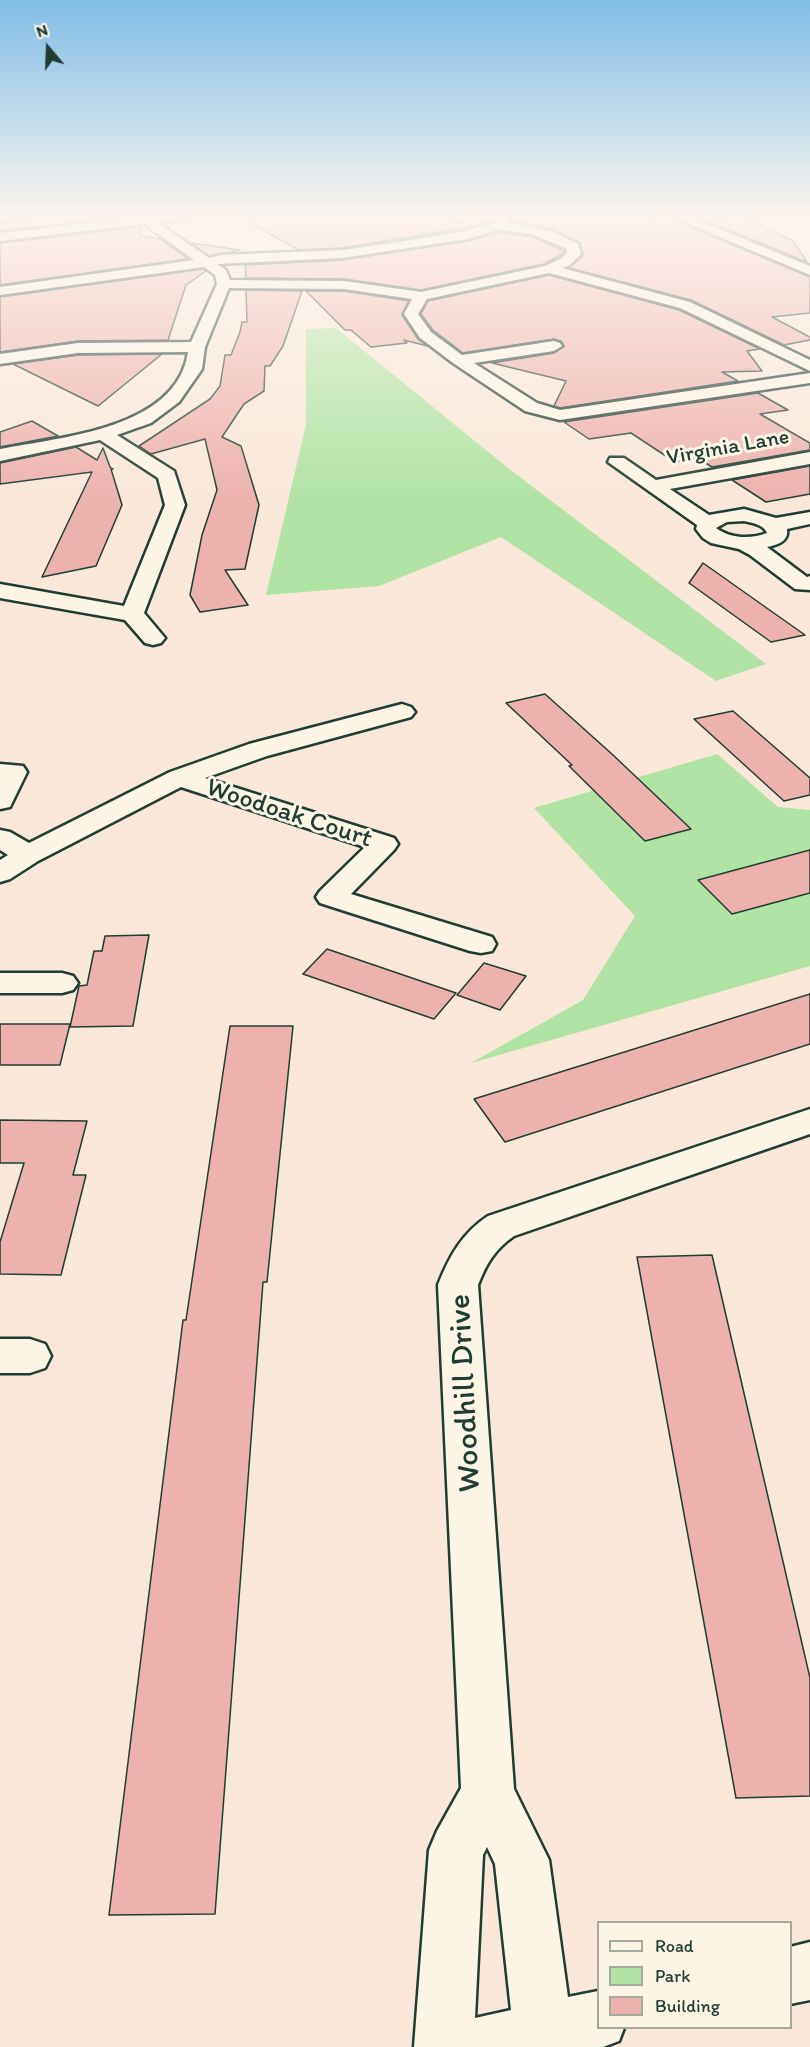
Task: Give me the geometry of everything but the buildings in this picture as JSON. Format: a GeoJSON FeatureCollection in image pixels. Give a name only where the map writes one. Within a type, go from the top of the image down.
{"type":"FeatureCollection","features":[{"type":"Feature","properties":{"kind":"street"},"geometry":{"type":"LineString","coordinates":[[0,455],[103,434],[145,419],[173,398],[194,369],[197,347],[213,311]]}},
{"type":"Feature","properties":{"kind":"street"},"geometry":{"type":"LineString","coordinates":[[413,311],[411,314],[425,335],[459,360],[531,407],[560,414],[810,378]]}},
{"type":"Feature","properties":{"kind":"street"},"geometry":{"type":"LineString","coordinates":[[696,311],[810,366]]}},
{"type":"Feature","properties":{"kind":"street"},"geometry":{"type":"LineString","coordinates":[[459,360],[554,346]]}},
{"type":"Feature","properties":{"kind":"street"},"geometry":{"type":"LineString","coordinates":[[0,359],[78,348],[197,347]]}},
{"type":"Feature","properties":{"kind":"street"},"geometry":{"type":"LineString","coordinates":[[103,434],[167,475],[175,505],[132,614]]}},
{"type":"Feature","properties":{"kind":"street","name":"Virginia Lane"},"geometry":{"type":"LineString","coordinates":[[653,486],[810,458]]}},
{"type":"Feature","properties":{"kind":"street"},"geometry":{"type":"LineString","coordinates":[[617,462],[708,523]]}},
{"type":"Feature","properties":{"kind":"street"},"geometry":{"type":"LineString","coordinates":[[774,525],[778,530],[777,536],[760,543],[746,544],[732,543],[710,534],[706,529],[708,523],[725,516],[752,517],[774,525],[810,518]]}},
{"type":"Feature","properties":{"kind":"street"},"geometry":{"type":"LineString","coordinates":[[746,544],[807,584]]}},
{"type":"Feature","properties":{"kind":"street"},"geometry":{"type":"LineString","coordinates":[[0,591],[75,606],[132,614],[153,638]]}},
{"type":"Feature","properties":{"kind":"street"},"geometry":{"type":"LineString","coordinates":[[0,873],[28,855],[179,778],[258,750],[402,712]]}},
{"type":"Feature","properties":{"kind":"street"},"geometry":{"type":"LineString","coordinates":[[0,772],[14,772],[0,801]]}},
{"type":"Feature","properties":{"kind":"street","name":"Woodoak Court"},"geometry":{"type":"LineString","coordinates":[[179,778],[384,844],[331,897],[481,944]]}},
{"type":"Feature","properties":{"kind":"street"},"geometry":{"type":"LineString","coordinates":[[0,838],[28,855]]}},
{"type":"Feature","properties":{"kind":"street"},"geometry":{"type":"LineString","coordinates":[[0,983],[62,983]]}},
{"type":"Feature","properties":{"kind":"street","name":"Woodhill Drive"},"geometry":{"type":"LineString","coordinates":[[543,2032],[522,1860],[488,1794],[458,1285],[469,1257],[485,1235],[501,1226],[810,1121]]}},
{"type":"Feature","properties":{"kind":"street"},"geometry":{"type":"LineString","coordinates":[[444,2047],[456,1850],[488,1794]]}},
{"type":"Feature","properties":{"kind":"street"},"geometry":{"type":"LineString","coordinates":[[792,1976],[810,1971]]}},
{"type":"Feature","properties":{"kind":"street"},"geometry":{"type":"LineString","coordinates":[[475,2047],[597,2020]]}},
{"type":"Feature","properties":{"kind":"green space"},"geometry":{"type":"Polygon","coordinates":[[[336,328],[508,468],[766,664],[716,681],[501,537],[379,586],[266,595],[306,425],[306,329],[336,328]]]}},
{"type":"Feature","properties":{"kind":"green space"},"geometry":{"type":"Polygon","coordinates":[[[717,754],[778,807],[810,810],[810,966],[471,1063],[583,1000],[635,916],[534,808],[717,754]]]}}]}
